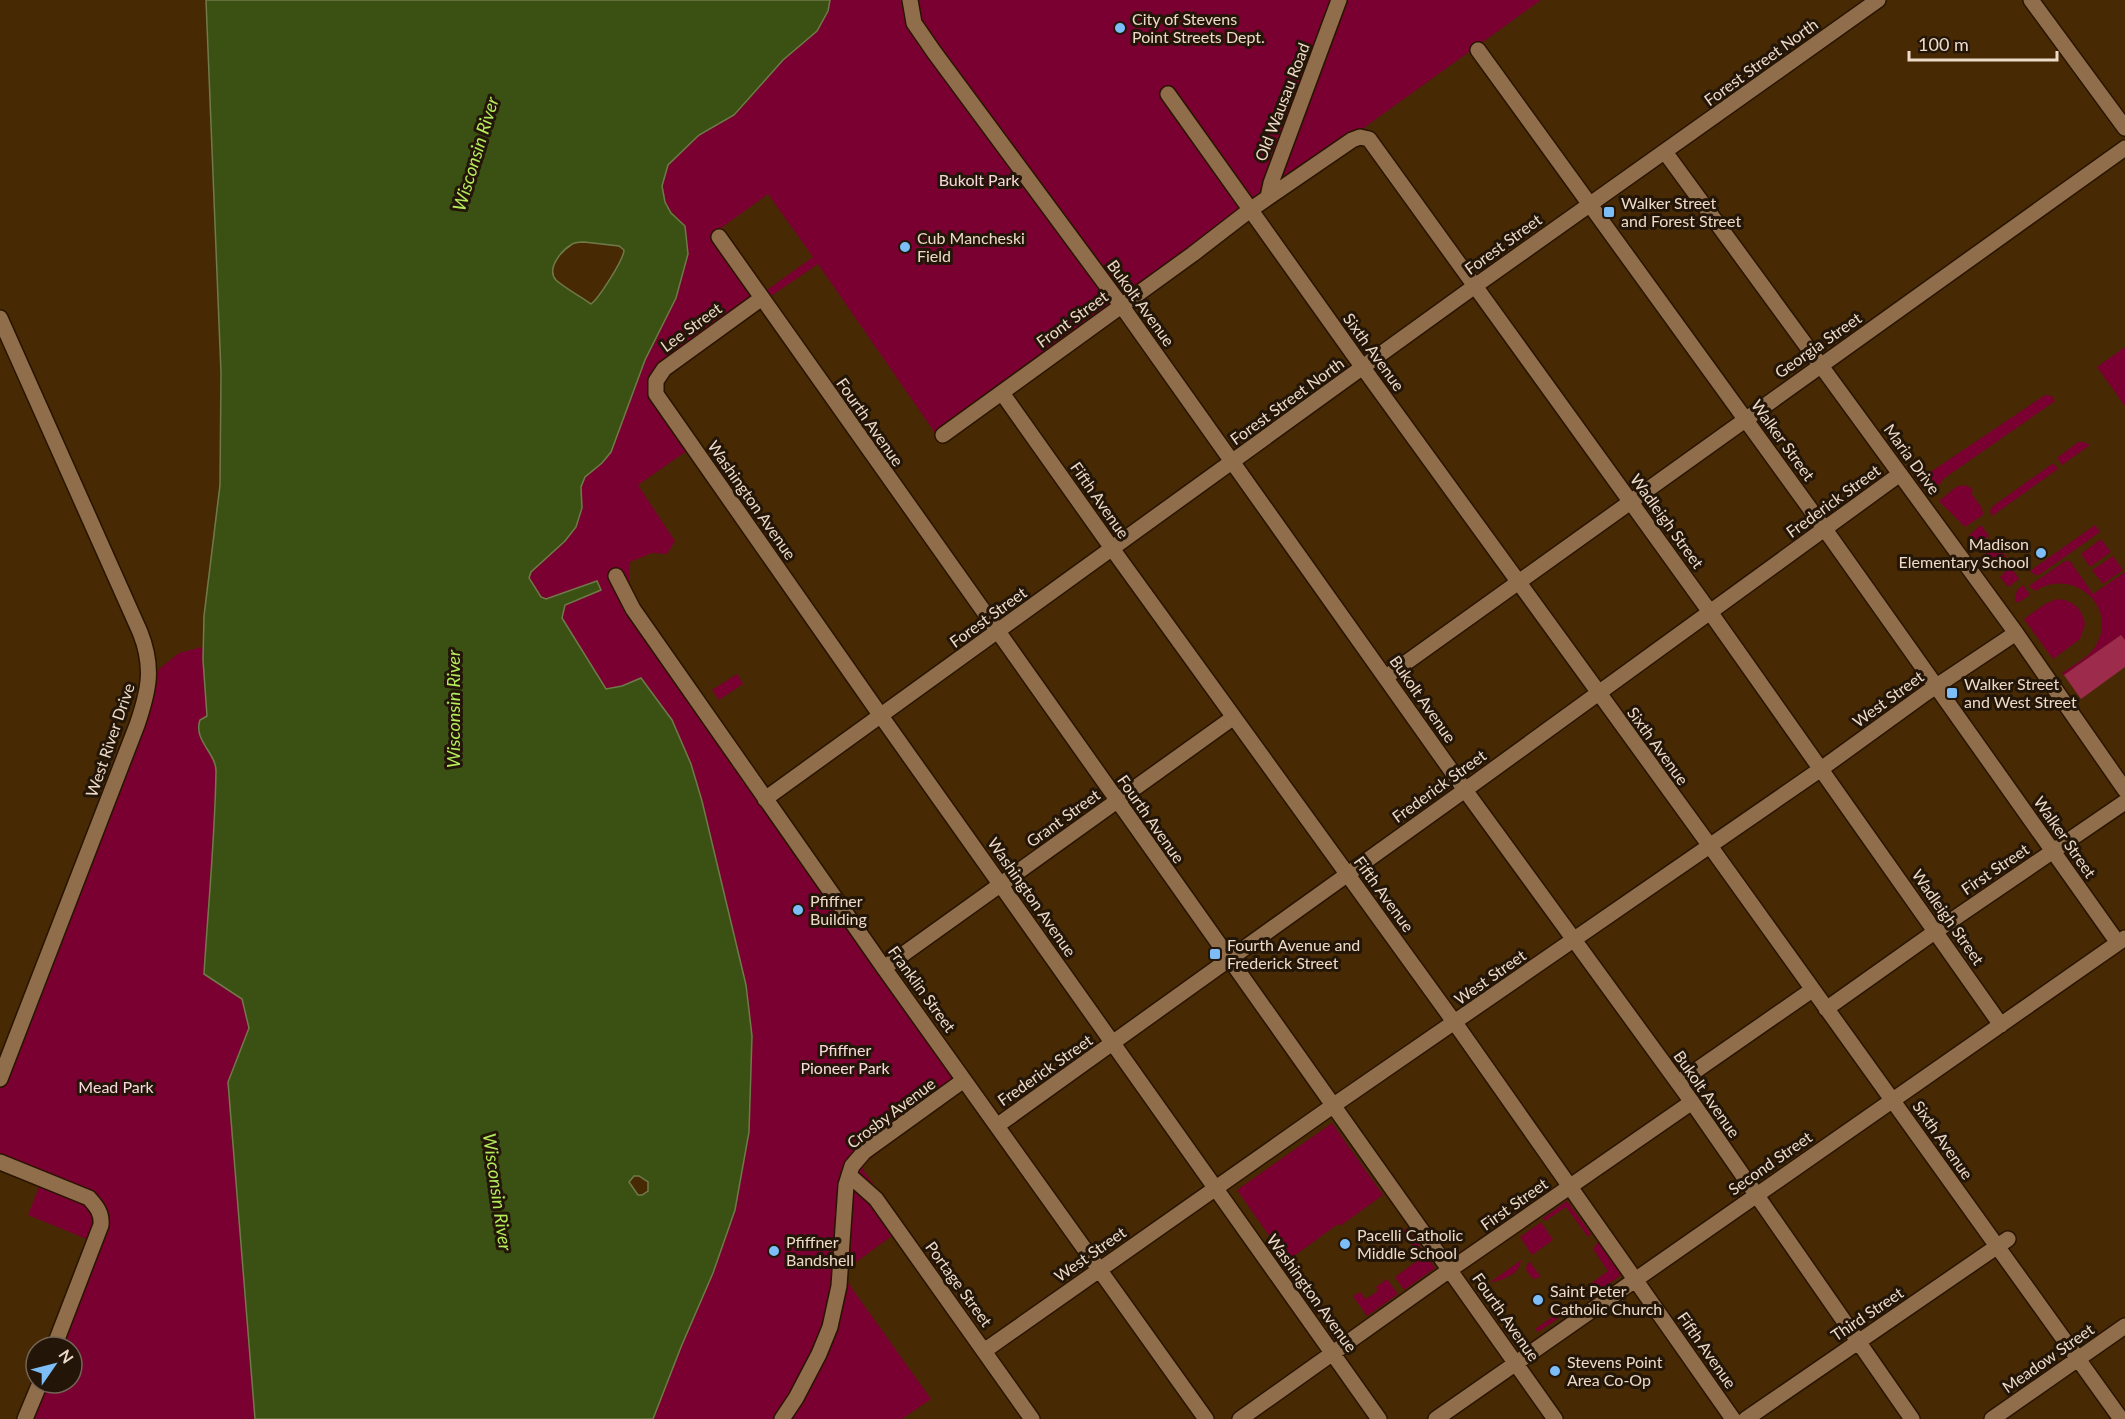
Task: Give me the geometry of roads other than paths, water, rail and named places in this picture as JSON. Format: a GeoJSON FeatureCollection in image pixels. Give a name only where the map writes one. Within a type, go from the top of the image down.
{"type":"FeatureCollection","features":[{"type":"Feature","properties":{"kind":"street","name":"Bukolt Avenue"},"geometry":{"type":"LineString","coordinates":[[910,0],[914,23],[920,33],[1121,306],[1465,790],[1692,1102],[1912,1419]]}},
{"type":"Feature","properties":{"kind":"street","name":"Old Wausau Road"},"geometry":{"type":"LineString","coordinates":[[1268,197],[1271,183],[1339,0]]}},
{"type":"Feature","properties":{"kind":"street","name":"Forest Street North"},"geometry":{"type":"LineString","coordinates":[[1665,153],[1878,0]]}},
{"type":"Feature","properties":{"kind":"street"},"geometry":{"type":"LineString","coordinates":[[2031,0],[2125,128]]}},
{"type":"Feature","properties":{"kind":"street","name":"Walker Street"},"geometry":{"type":"LineString","coordinates":[[1478,50],[1745,418],[2054,852],[2121,940]]}},
{"type":"Feature","properties":{"kind":"street","name":"Sixth Avenue"},"geometry":{"type":"LineString","coordinates":[[1168,94],[1812,990],[1892,1100],[2003,1243],[2078,1359],[2121,1419]]}},
{"type":"Feature","properties":{"kind":"street","name":"Wadleigh Street"},"geometry":{"type":"LineString","coordinates":[[1268,197],[1340,147],[1360,137],[1364,137],[1375,145],[1710,612],[2001,1025]]}},
{"type":"Feature","properties":{"kind":"street","name":"Georgia Street"},"geometry":{"type":"LineString","coordinates":[[1386,677],[2125,148]]}},
{"type":"Feature","properties":{"kind":"street","name":"Forest Street"},"geometry":{"type":"LineString","coordinates":[[1363,368],[1590,204],[1665,153]]}},
{"type":"Feature","properties":{"kind":"street","name":"Maria Drive"},"geometry":{"type":"LineString","coordinates":[[1665,153],[2016,633],[2125,790]]}},
{"type":"Feature","properties":{"kind":"street"},"geometry":{"type":"LineString","coordinates":[[1250,210],[1268,197]]}},
{"type":"Feature","properties":{"kind":"street","name":"Front Street"},"geometry":{"type":"LineString","coordinates":[[943,435],[1250,210]]}},
{"type":"Feature","properties":{"kind":"street","name":"Fourth Avenue"},"geometry":{"type":"LineString","coordinates":[[719,237],[1555,1419]]}},
{"type":"Feature","properties":{"kind":"street","name":"Lee Street"},"geometry":{"type":"LineString","coordinates":[[656,394],[655,384],[664,369],[762,298]]}},
{"type":"Feature","properties":{"kind":"street","name":"West River Drive"},"geometry":{"type":"LineString","coordinates":[[0,318],[140,632],[146,647],[149,669],[146,699],[137,725],[0,1079]]}},
{"type":"Feature","properties":{"kind":"street","name":"Forest Street North"},"geometry":{"type":"LineString","coordinates":[[1232,463],[1363,368]]}},
{"type":"Feature","properties":{"kind":"street","name":"Fifth Avenue"},"geometry":{"type":"LineString","coordinates":[[1002,393],[1455,1023],[1733,1419]]}},
{"type":"Feature","properties":{"kind":"street","name":"Washington Avenue"},"geometry":{"type":"LineString","coordinates":[[656,394],[1379,1419]]}},
{"type":"Feature","properties":{"kind":"street","name":"Forest Street"},"geometry":{"type":"LineString","coordinates":[[765,799],[1232,463]]}},
{"type":"Feature","properties":{"kind":"street","name":"Frederick Street"},"geometry":{"type":"LineString","coordinates":[[998,1125],[1900,474]]}},
{"type":"Feature","properties":{"kind":"street","name":"Franklin Street"},"geometry":{"type":"LineString","coordinates":[[616,576],[633,609],[765,799],[1206,1419]]}},
{"type":"Feature","properties":{"kind":"street","name":"West Street"},"geometry":{"type":"LineString","coordinates":[[984,1351],[1334,1105],[1821,769],[1936,686],[2016,633]]}},
{"type":"Feature","properties":{"kind":"street","name":"Grant Street"},"geometry":{"type":"LineString","coordinates":[[884,968],[1234,717]]}},
{"type":"Feature","properties":{"kind":"street","name":"First Street"},"geometry":{"type":"LineString","coordinates":[[1826,1009],[2125,802]]}},
{"type":"Feature","properties":{"kind":"street","name":"Second Street"},"geometry":{"type":"LineString","coordinates":[[1436,1419],[2121,940]]}},
{"type":"Feature","properties":{"kind":"street"},"geometry":{"type":"LineString","coordinates":[[1678,1083],[1812,990]]}},
{"type":"Feature","properties":{"kind":"street","name":"Crosby Avenue"},"geometry":{"type":"LineString","coordinates":[[782,1419],[819,1354],[830,1327],[839,1286],[846,1185],[852,1166],[864,1152],[964,1080]]}},
{"type":"Feature","properties":{"kind":"street","name":"First Street"},"geometry":{"type":"LineString","coordinates":[[1240,1419],[1692,1102]]}},
{"type":"Feature","properties":{"kind":"street"},"geometry":{"type":"LineString","coordinates":[[0,1162],[89,1198],[99,1210],[101,1225],[59,1335]]}},
{"type":"Feature","properties":{"kind":"street","name":"Portage Street"},"geometry":{"type":"LineString","coordinates":[[849,1176],[876,1199],[1032,1419]]}},
{"type":"Feature","properties":{"kind":"street","name":"Third Street"},"geometry":{"type":"LineString","coordinates":[[1746,1419],[2003,1243]]}},
{"type":"Feature","properties":{"kind":"street","name":"Meadow Street"},"geometry":{"type":"LineString","coordinates":[[1992,1419],[2125,1326]]}},
{"type":"Feature","properties":{"kind":"street"},"geometry":{"type":"LineString","coordinates":[[25,1419],[35,1395]]}},
{"type":"Feature","properties":{"kind":"water","name":"Wisconsin River"},"geometry":{"type":"Polygon","coordinates":[[[206,0],[830,0],[828,11],[817,31],[783,60],[734,115],[699,135],[668,165],[662,186],[665,202],[671,213],[685,226],[688,254],[676,298],[645,360],[611,452],[585,477],[581,487],[582,508],[576,527],[565,541],[531,572],[529,578],[541,597],[546,599],[597,581],[601,590],[565,605],[562,618],[606,689],[622,686],[641,678],[672,720],[691,764],[702,801],[746,985],[752,1036],[749,1132],[735,1210],[713,1273],[653,1419],[255,1419],[228,1082],[249,1028],[242,999],[204,974],[216,771],[213,758],[202,740],[199,727],[200,720],[207,716],[203,660],[204,616],[220,485],[221,373],[206,0]],[[574,243],[563,251],[554,266],[553,276],[591,304],[610,278],[624,250],[619,246],[574,243]],[[634,1176],[629,1182],[638,1195],[642,1195],[648,1191],[648,1182],[639,1176],[634,1176]]]}},
{"type":"Feature","properties":{"kind":"place","name":"City of Stevens Point Streets Dept."},"geometry":{"type":"Point","coordinates":[1120,28]}},
{"type":"Feature","properties":{"kind":"place","name":"Walker Street and Forest Street"},"geometry":{"type":"Point","coordinates":[1609,212]}},
{"type":"Feature","properties":{"kind":"place","name":"Cub Mancheski Field"},"geometry":{"type":"Point","coordinates":[905,247]}},
{"type":"Feature","properties":{"kind":"place","name":"Madison Elementary School"},"geometry":{"type":"Point","coordinates":[2041,553]}},
{"type":"Feature","properties":{"kind":"place","name":"Walker Street and West Street"},"geometry":{"type":"Point","coordinates":[1952,693]}},
{"type":"Feature","properties":{"kind":"place","name":"Pfiffner Building"},"geometry":{"type":"Point","coordinates":[798,910]}},
{"type":"Feature","properties":{"kind":"place","name":"Fourth Avenue and Frederick Street"},"geometry":{"type":"Point","coordinates":[1215,954]}},
{"type":"Feature","properties":{"kind":"place","name":"Pacelli Catholic Middle School"},"geometry":{"type":"Point","coordinates":[1345,1244]}},
{"type":"Feature","properties":{"kind":"place","name":"Pfiffner Bandshell"},"geometry":{"type":"Point","coordinates":[774,1251]}},
{"type":"Feature","properties":{"kind":"place","name":"Saint Peter Catholic Church"},"geometry":{"type":"Point","coordinates":[1538,1300]}},
{"type":"Feature","properties":{"kind":"place","name":"Stevens Point Area Co-Op"},"geometry":{"type":"Point","coordinates":[1555,1371]}},
{"type":"Feature","properties":{"kind":"park label","name":"Bukolt Park"},"geometry":{"type":"Point","coordinates":[979,180]}},
{"type":"Feature","properties":{"kind":"park label","name":"Pfiffner Pioneer Park"},"geometry":{"type":"Point","coordinates":[845,1059]}},
{"type":"Feature","properties":{"kind":"park label","name":"Mead Park"},"geometry":{"type":"Point","coordinates":[116,1087]}}]}
